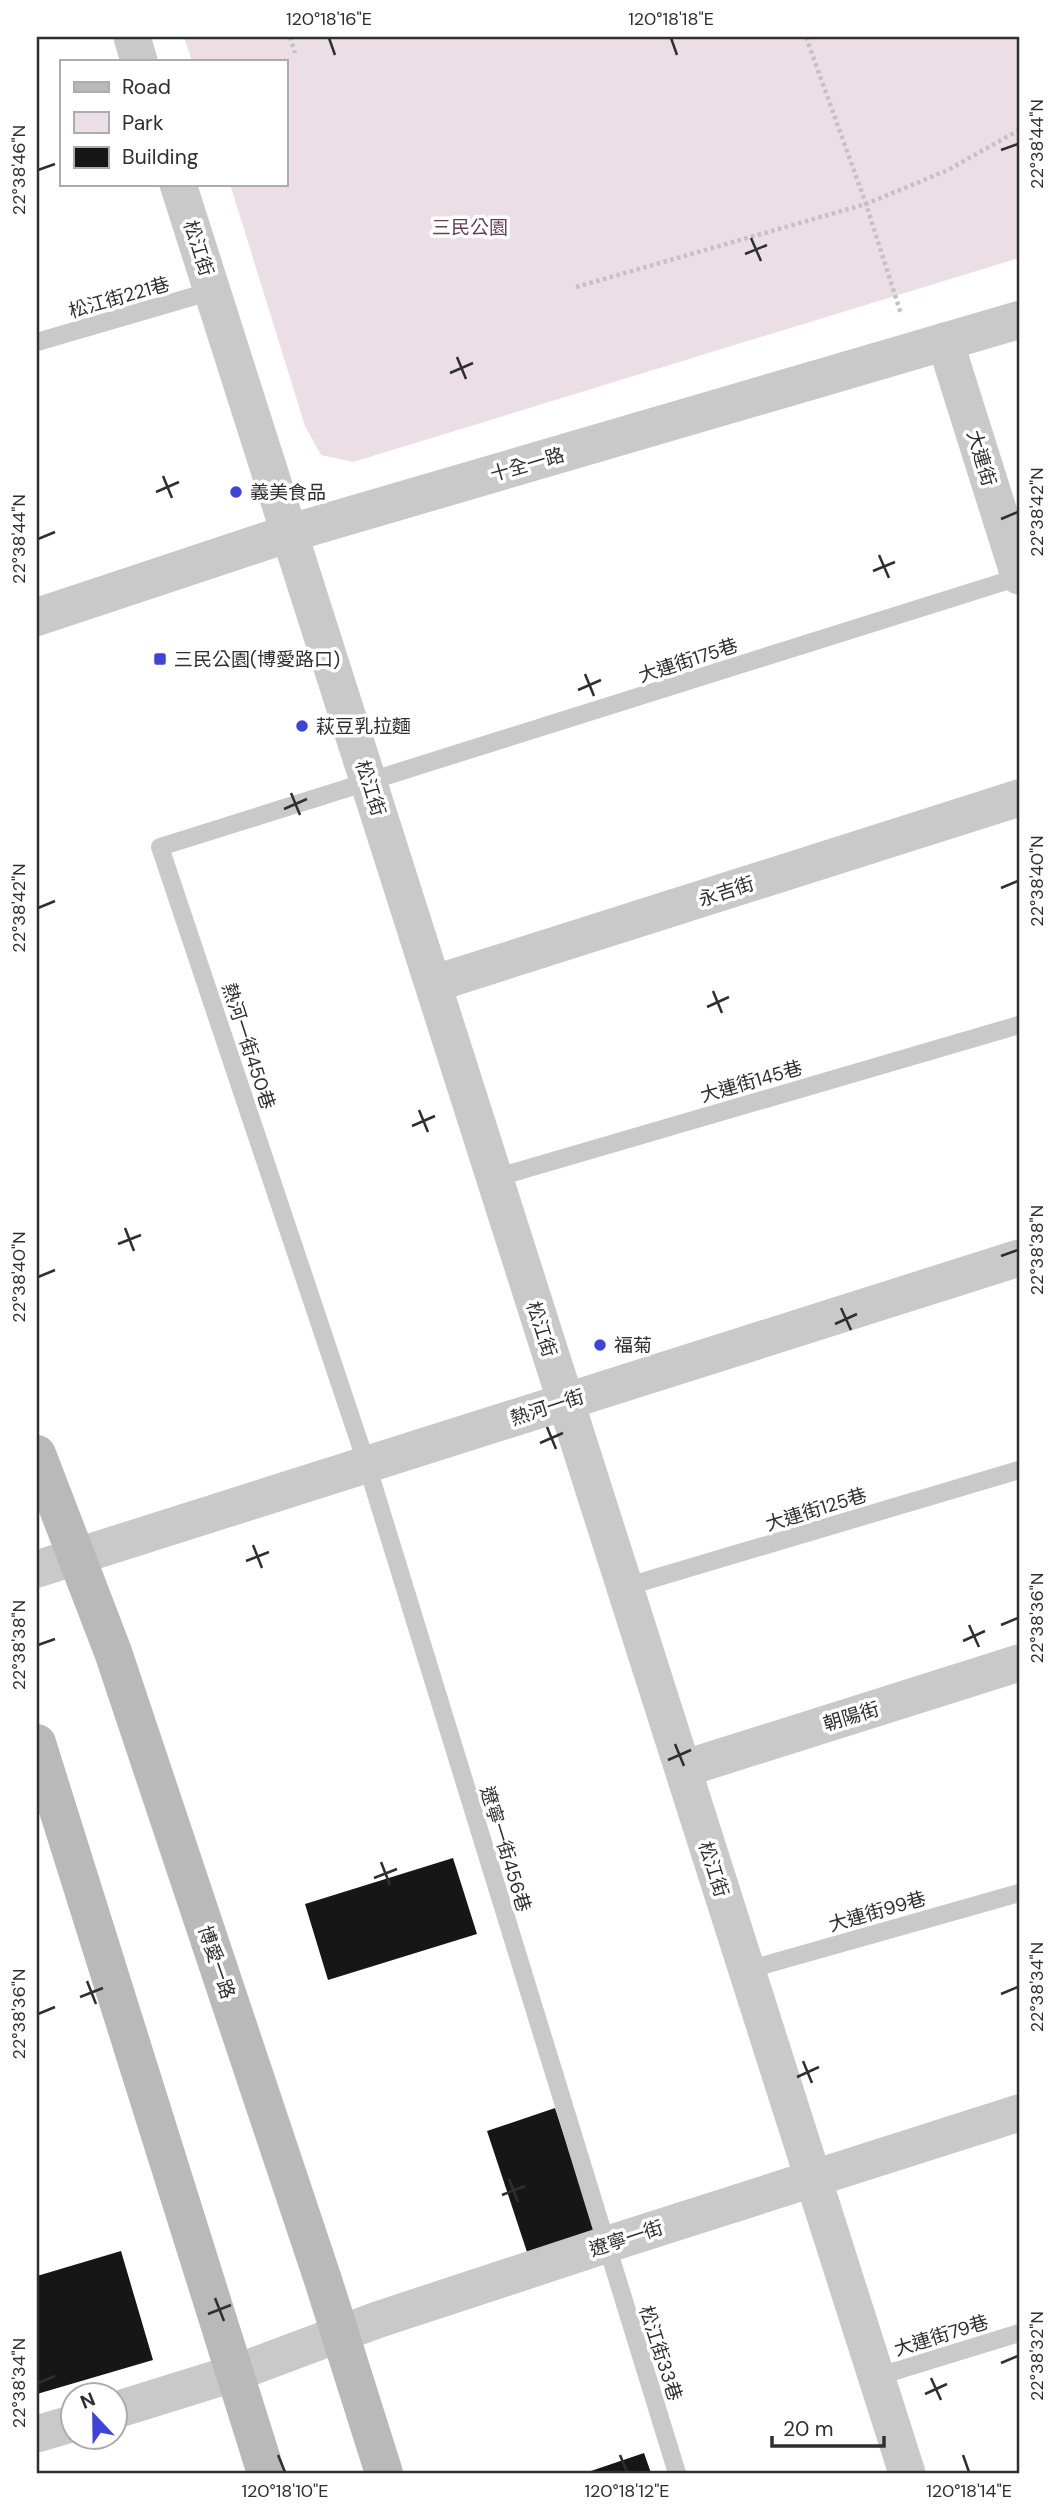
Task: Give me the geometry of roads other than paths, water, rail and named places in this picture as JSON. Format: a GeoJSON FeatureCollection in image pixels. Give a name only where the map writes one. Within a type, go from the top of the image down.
{"type":"FeatureCollection","features":[{"type":"Feature","properties":{"kind":"main road","name":"博愛一路"},"geometry":{"type":"LineString","coordinates":[[37,1454],[113,1652],[340,2333],[384,2473]]}},
{"type":"Feature","properties":{"kind":"main road"},"geometry":{"type":"LineString","coordinates":[[37,1743],[267,2473]]}},
{"type":"Feature","properties":{"kind":"street"},"geometry":{"type":"LineString","coordinates":[[131,37],[139,60]]}},
{"type":"Feature","properties":{"kind":"street","name":"松江街"},"geometry":{"type":"LineString","coordinates":[[179,186],[906,2473]]}},
{"type":"Feature","properties":{"kind":"street","name":"十全一路"},"geometry":{"type":"LineString","coordinates":[[37,617],[290,533],[1019,320]]}},
{"type":"Feature","properties":{"kind":"street","name":"大連街"},"geometry":{"type":"LineString","coordinates":[[945,341],[1019,576]]}},
{"type":"Feature","properties":{"kind":"street","name":"永吉街"},"geometry":{"type":"LineString","coordinates":[[433,984],[1019,798]]}},
{"type":"Feature","properties":{"kind":"street","name":"熱河一街"},"geometry":{"type":"LineString","coordinates":[[37,1569],[1019,1258]]}},
{"type":"Feature","properties":{"kind":"street","name":"朝陽街"},"geometry":{"type":"LineString","coordinates":[[682,1769],[1019,1664]]}},
{"type":"Feature","properties":{"kind":"street","name":"遼寧一街"},"geometry":{"type":"LineString","coordinates":[[130,2406],[235,2374],[340,2333],[605,2245],[1019,2113]]}},
{"type":"Feature","properties":{"kind":"street"},"geometry":{"type":"LineString","coordinates":[[37,2434],[60,2427]]}},
{"type":"Feature","properties":{"kind":"lane","name":"松江街221巷"},"geometry":{"type":"LineString","coordinates":[[37,342],[212,291]]}},
{"type":"Feature","properties":{"kind":"lane","name":"大連街175巷"},"geometry":{"type":"LineString","coordinates":[[369,783],[1019,576]]}},
{"type":"Feature","properties":{"kind":"lane","name":"熱河一街450巷"},"geometry":{"type":"LineString","coordinates":[[367,1465],[160,847],[369,783]]}},
{"type":"Feature","properties":{"kind":"lane","name":"大連街145巷"},"geometry":{"type":"LineString","coordinates":[[495,1178],[1019,1024]]}},
{"type":"Feature","properties":{"kind":"lane","name":"遼寧一街456巷"},"geometry":{"type":"LineString","coordinates":[[367,1465],[605,2245]]}},
{"type":"Feature","properties":{"kind":"lane","name":"大連街125巷"},"geometry":{"type":"LineString","coordinates":[[625,1587],[1019,1470]]}},
{"type":"Feature","properties":{"kind":"lane","name":"大連街99巷"},"geometry":{"type":"LineString","coordinates":[[747,1970],[1019,1892]]}},
{"type":"Feature","properties":{"kind":"lane","name":"松江街33巷"},"geometry":{"type":"LineString","coordinates":[[605,2245],[677,2473]]}},
{"type":"Feature","properties":{"kind":"lane","name":"大連街79巷"},"geometry":{"type":"LineString","coordinates":[[876,2378],[1019,2333]]}},
{"type":"Feature","properties":{"kind":"place","name":"義美食品"},"geometry":{"type":"Point","coordinates":[236,492]}},
{"type":"Feature","properties":{"kind":"place","name":"三民公園(博愛路口)"},"geometry":{"type":"Point","coordinates":[160,659]}},
{"type":"Feature","properties":{"kind":"place","name":"萩豆乳拉麵"},"geometry":{"type":"Point","coordinates":[302,726]}},
{"type":"Feature","properties":{"kind":"place","name":"福菊"},"geometry":{"type":"Point","coordinates":[600,1345]}},
{"type":"Feature","properties":{"kind":"park label","name":"三民公園"},"geometry":{"type":"Point","coordinates":[470,227]}}]}
